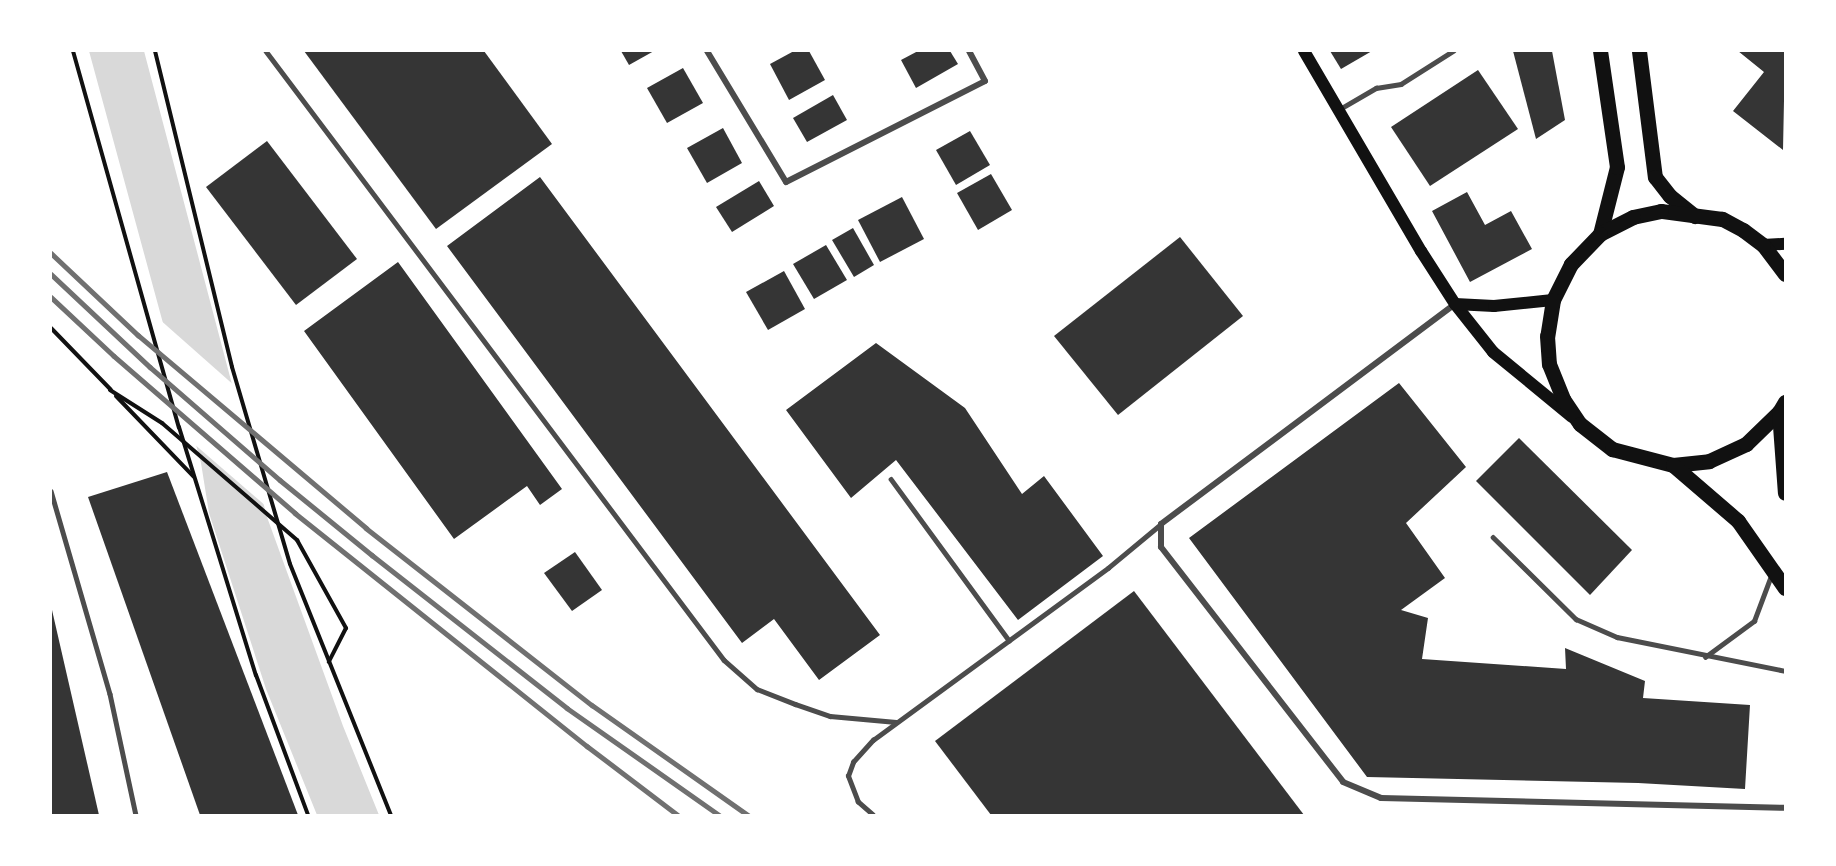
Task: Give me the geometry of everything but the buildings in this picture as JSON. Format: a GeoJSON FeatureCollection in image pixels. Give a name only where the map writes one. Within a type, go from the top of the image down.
{"type":"FeatureCollection","features":[{"type":"Feature","properties":{"kind":"main road"},"geometry":{"type":"LineString","coordinates":[[1304,51],[1455,304],[1493,352],[1612,449],[1673,465],[1709,461],[1746,444],[1782,407]]}},
{"type":"Feature","properties":{"kind":"main road"},"geometry":{"type":"LineString","coordinates":[[1600,51],[1617,167],[1600,234]]}},
{"type":"Feature","properties":{"kind":"main road"},"geometry":{"type":"LineString","coordinates":[[1639,51],[1656,177],[1670,196],[1695,216]]}},
{"type":"Feature","properties":{"kind":"main road"},"geometry":{"type":"LineString","coordinates":[[1580,424],[1563,399],[1550,364],[1547,336],[1553,300],[1570,264],[1600,234],[1633,217],[1661,211],[1722,219],[1743,230],[1762,245],[1785,274]]}},
{"type":"Feature","properties":{"kind":"main road"},"geometry":{"type":"LineString","coordinates":[[1762,245],[1785,244]]}},
{"type":"Feature","properties":{"kind":"main road"},"geometry":{"type":"LineString","coordinates":[[1455,304],[1494,306],[1553,300]]}},
{"type":"Feature","properties":{"kind":"main road"},"geometry":{"type":"LineString","coordinates":[[1782,407],[1785,493]]}},
{"type":"Feature","properties":{"kind":"main road"},"geometry":{"type":"LineString","coordinates":[[1673,465],[1738,520],[1785,588]]}},
{"type":"Feature","properties":{"kind":"street"},"geometry":{"type":"LineString","coordinates":[[707,51],[786,182],[985,81],[969,51]]}},
{"type":"Feature","properties":{"kind":"street"},"geometry":{"type":"LineString","coordinates":[[1455,304],[1161,524],[1161,547],[1343,783],[1381,798],[1785,808]]}},
{"type":"Feature","properties":{"kind":"lane"},"geometry":{"type":"LineString","coordinates":[[266,51],[724,660],[757,689],[795,704],[830,716],[896,722]]}},
{"type":"Feature","properties":{"kind":"lane"},"geometry":{"type":"LineString","coordinates":[[1338,110],[1376,87],[1401,84],[1453,51]]}},
{"type":"Feature","properties":{"kind":"lane"},"geometry":{"type":"LineString","coordinates":[[891,479],[1009,640]]}},
{"type":"Feature","properties":{"kind":"lane"},"geometry":{"type":"LineString","coordinates":[[51,491],[110,694],[136,815]]}},
{"type":"Feature","properties":{"kind":"lane"},"geometry":{"type":"LineString","coordinates":[[873,815],[858,802],[848,776],[853,762],[866,747],[896,722],[1108,568],[1161,524]]}},
{"type":"Feature","properties":{"kind":"lane"},"geometry":{"type":"LineString","coordinates":[[1493,537],[1576,619],[1617,637],[1705,657],[1785,671]]}},
{"type":"Feature","properties":{"kind":"lane"},"geometry":{"type":"LineString","coordinates":[[1705,657],[1754,621],[1774,569]]}},
{"type":"Feature","properties":{"kind":"path"},"geometry":{"type":"LineString","coordinates":[[74,51],[194,478],[256,675],[308,815]]}},
{"type":"Feature","properties":{"kind":"path"},"geometry":{"type":"LineString","coordinates":[[154,51],[236,378],[290,564],[391,815]]}},
{"type":"Feature","properties":{"kind":"path"},"geometry":{"type":"LineString","coordinates":[[51,328],[194,478]]}},
{"type":"Feature","properties":{"kind":"path"},"geometry":{"type":"LineString","coordinates":[[110,390],[162,423],[297,540],[346,628],[328,663]]}},
{"type":"Feature","properties":{"kind":"shaded area"},"geometry":{"type":"Polygon","coordinates":[[[89,51],[144,51],[267,517],[343,726],[379,815],[317,815],[266,689],[209,513],[201,463],[89,51]]]}},
{"type":"Feature","properties":{"kind":"pier"},"geometry":{"type":"Polygon","coordinates":[[[158,318],[236,387],[267,507],[193,443],[158,318]]]}},
{"type":"Feature","properties":{"kind":"railway"},"geometry":{"type":"LineString","coordinates":[[51,253],[138,335],[366,528],[592,705],[748,815]]}},
{"type":"Feature","properties":{"kind":"railway"},"geometry":{"type":"LineString","coordinates":[[51,274],[150,367],[280,480],[372,555],[567,708],[719,815]]}},
{"type":"Feature","properties":{"kind":"railway"},"geometry":{"type":"LineString","coordinates":[[51,297],[114,356],[295,513],[587,746],[678,815]]}}]}
